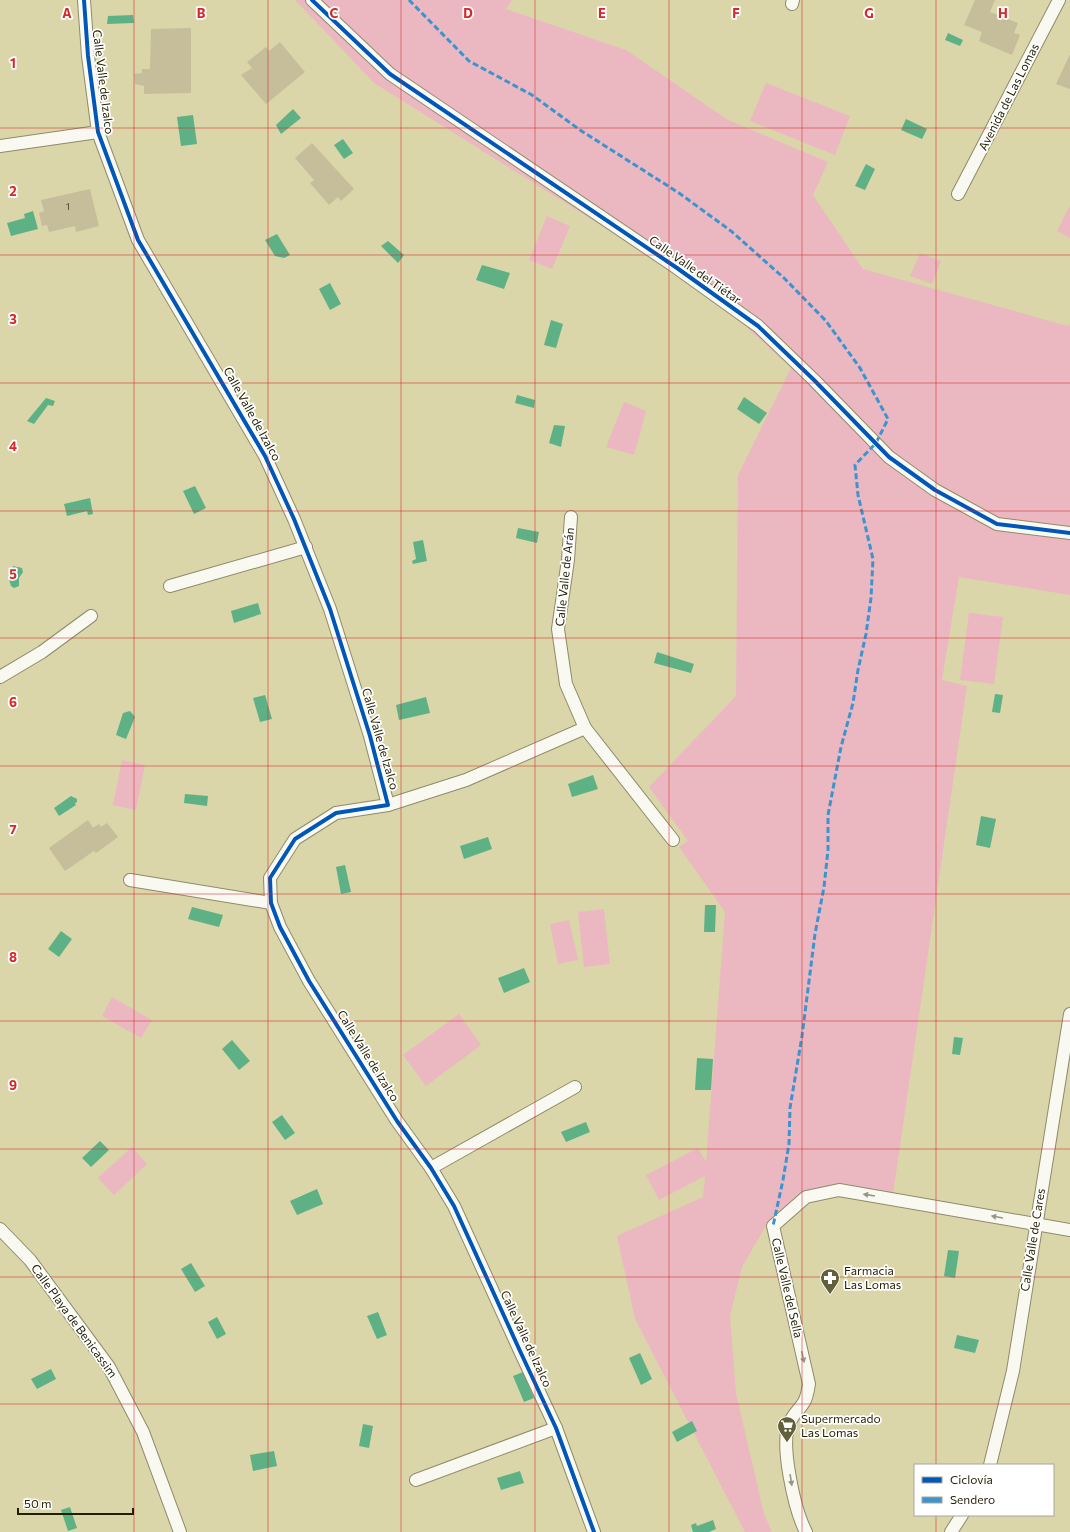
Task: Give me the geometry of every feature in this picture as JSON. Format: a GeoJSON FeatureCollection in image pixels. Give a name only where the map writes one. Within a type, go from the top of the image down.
{"type":"FeatureCollection","features":[{"type":"Feature","properties":{"kind":"street","name":"Calle Valle de Izalco"},"geometry":{"type":"LineString","coordinates":[[84,0],[88,56],[98,132],[138,240],[265,456],[306,547],[330,609],[370,736],[388,805],[336,813],[296,839],[270,878],[271,903],[280,927],[309,981],[397,1121],[431,1168],[454,1206],[556,1428],[594,1532]]}},
{"type":"Feature","properties":{"kind":"street","name":"Calle Valle del Tiétar"},"geometry":{"type":"LineString","coordinates":[[312,0],[390,74],[677,268],[758,326],[814,380],[889,457],[935,490],[997,524],[1070,533]]}},
{"type":"Feature","properties":{"kind":"street","name":"Avenida de Las Lomas"},"geometry":{"type":"LineString","coordinates":[[958,194],[1059,0]]}},
{"type":"Feature","properties":{"kind":"street"},"geometry":{"type":"LineString","coordinates":[[0,146],[98,132]]}},
{"type":"Feature","properties":{"kind":"street","name":"Calle Valle de Arán"},"geometry":{"type":"LineString","coordinates":[[571,517],[568,560],[558,629],[566,684],[585,728],[673,840]]}},
{"type":"Feature","properties":{"kind":"street"},"geometry":{"type":"LineString","coordinates":[[170,586],[306,547]]}},
{"type":"Feature","properties":{"kind":"street"},"geometry":{"type":"LineString","coordinates":[[0,677],[42,652],[91,616]]}},
{"type":"Feature","properties":{"kind":"street"},"geometry":{"type":"LineString","coordinates":[[388,805],[466,780],[585,728]]}},
{"type":"Feature","properties":{"kind":"street"},"geometry":{"type":"LineString","coordinates":[[130,880],[271,903]]}},
{"type":"Feature","properties":{"kind":"street","name":"Calle Valle de Cares"},"geometry":{"type":"LineString","coordinates":[[990,1464],[1013,1371],[1070,1014]]}},
{"type":"Feature","properties":{"kind":"street"},"geometry":{"type":"LineString","coordinates":[[431,1168],[575,1087]]}},
{"type":"Feature","properties":{"kind":"street","name":"Calle Valle del Sella"},"geometry":{"type":"LineString","coordinates":[[806,1532],[796,1506],[787,1454],[786,1438],[789,1422],[805,1401],[809,1384],[773,1226],[806,1197],[839,1190],[1070,1230]]}},
{"type":"Feature","properties":{"kind":"street","name":"Calle Playa de Benicassim"},"geometry":{"type":"LineString","coordinates":[[0,1229],[30,1260],[109,1367],[143,1432],[180,1532]]}},
{"type":"Feature","properties":{"kind":"street"},"geometry":{"type":"LineString","coordinates":[[416,1480],[556,1428]]}},
{"type":"Feature","properties":{"kind":"street"},"geometry":{"type":"LineString","coordinates":[[951,1532],[961,1516]]}},
{"type":"Feature","properties":{"kind":"shaded area"},"geometry":{"type":"Polygon","coordinates":[[[295,0],[512,0],[506,9],[626,50],[728,120],[828,162],[813,195],[863,269],[1068,326],[1070,323],[1070,595],[959,577],[942,680],[967,686],[893,1194],[845,1184],[805,1192],[770,1219],[742,1267],[730,1316],[736,1393],[764,1514],[772,1532],[745,1532],[635,1319],[617,1236],[703,1197],[705,1176],[659,1200],[646,1175],[698,1148],[706,1162],[725,912],[679,847],[688,841],[649,787],[736,696],[738,475],[791,368],[744,325],[663,264],[374,83],[295,0]]]}},
{"type":"Feature","properties":{"kind":"shaded area"},"geometry":{"type":"Polygon","coordinates":[[[133,15],[134,23],[107,24],[108,16],[133,15]]]}},
{"type":"Feature","properties":{"kind":"shaded area"},"geometry":{"type":"Polygon","coordinates":[[[948,33],[963,40],[960,46],[945,40],[948,33]]]}},
{"type":"Feature","properties":{"kind":"shaded area"},"geometry":{"type":"Polygon","coordinates":[[[766,83],[850,116],[835,155],[750,121],[766,83]]]}},
{"type":"Feature","properties":{"kind":"shaded area"},"geometry":{"type":"Polygon","coordinates":[[[293,109],[301,118],[281,134],[276,125],[293,109]]]}},
{"type":"Feature","properties":{"kind":"shaded area"},"geometry":{"type":"Polygon","coordinates":[[[193,115],[197,144],[181,146],[177,117],[193,115]]]}},
{"type":"Feature","properties":{"kind":"shaded area"},"geometry":{"type":"Polygon","coordinates":[[[906,119],[927,129],[922,139],[901,130],[906,119]]]}},
{"type":"Feature","properties":{"kind":"shaded area"},"geometry":{"type":"Polygon","coordinates":[[[343,139],[353,153],[344,159],[334,145],[343,139]]]}},
{"type":"Feature","properties":{"kind":"shaded area"},"geometry":{"type":"Polygon","coordinates":[[[866,164],[875,169],[865,190],[855,186],[866,164]]]}},
{"type":"Feature","properties":{"kind":"shaded area"},"geometry":{"type":"Polygon","coordinates":[[[1070,205],[1070,238],[1057,231],[1070,205]]]}},
{"type":"Feature","properties":{"kind":"shaded area"},"geometry":{"type":"Polygon","coordinates":[[[33,211],[38,229],[11,236],[7,223],[25,218],[24,214],[33,211]]]}},
{"type":"Feature","properties":{"kind":"shaded area"},"geometry":{"type":"Polygon","coordinates":[[[547,216],[570,226],[552,269],[529,260],[547,216]]]}},
{"type":"Feature","properties":{"kind":"shaded area"},"geometry":{"type":"Polygon","coordinates":[[[277,234],[290,255],[284,258],[275,256],[265,240],[277,234]]]}},
{"type":"Feature","properties":{"kind":"shaded area"},"geometry":{"type":"Polygon","coordinates":[[[388,241],[404,255],[398,263],[381,246],[388,241]]]}},
{"type":"Feature","properties":{"kind":"shaded area"},"geometry":{"type":"Polygon","coordinates":[[[920,253],[941,261],[932,284],[910,276],[920,253]]]}},
{"type":"Feature","properties":{"kind":"shaded area"},"geometry":{"type":"Polygon","coordinates":[[[482,265],[510,273],[504,289],[476,280],[482,265]]]}},
{"type":"Feature","properties":{"kind":"shaded area"},"geometry":{"type":"Polygon","coordinates":[[[330,283],[341,304],[330,310],[319,289],[330,283]]]}},
{"type":"Feature","properties":{"kind":"shaded area"},"geometry":{"type":"Polygon","coordinates":[[[551,320],[563,324],[556,348],[544,345],[551,320]]]}},
{"type":"Feature","properties":{"kind":"shaded area"},"geometry":{"type":"Polygon","coordinates":[[[517,395],[535,400],[534,408],[515,403],[517,395]]]}},
{"type":"Feature","properties":{"kind":"shaded area"},"geometry":{"type":"Polygon","coordinates":[[[744,397],[767,413],[759,424],[737,409],[744,397]]]}},
{"type":"Feature","properties":{"kind":"shaded area"},"geometry":{"type":"Polygon","coordinates":[[[46,398],[55,401],[53,406],[48,405],[34,424],[27,421],[46,398]]]}},
{"type":"Feature","properties":{"kind":"shaded area"},"geometry":{"type":"Polygon","coordinates":[[[624,402],[646,411],[634,455],[606,447],[624,402]]]}},
{"type":"Feature","properties":{"kind":"shaded area"},"geometry":{"type":"Polygon","coordinates":[[[554,425],[565,426],[561,447],[549,443],[554,425]]]}},
{"type":"Feature","properties":{"kind":"shaded area"},"geometry":{"type":"Polygon","coordinates":[[[195,486],[206,508],[194,514],[183,491],[195,486]]]}},
{"type":"Feature","properties":{"kind":"shaded area"},"geometry":{"type":"Polygon","coordinates":[[[90,498],[93,514],[88,515],[87,511],[67,516],[64,504],[90,498]]]}},
{"type":"Feature","properties":{"kind":"shaded area"},"geometry":{"type":"Polygon","coordinates":[[[518,528],[539,532],[537,543],[516,538],[518,528]]]}},
{"type":"Feature","properties":{"kind":"shaded area"},"geometry":{"type":"Polygon","coordinates":[[[423,540],[427,561],[413,564],[412,561],[416,559],[413,542],[423,540]]]}},
{"type":"Feature","properties":{"kind":"shaded area"},"geometry":{"type":"Polygon","coordinates":[[[13,566],[22,568],[23,572],[19,578],[19,586],[14,588],[11,586],[8,576],[13,566]]]}},
{"type":"Feature","properties":{"kind":"shaded area"},"geometry":{"type":"Polygon","coordinates":[[[258,603],[261,614],[234,623],[231,611],[258,603]]]}},
{"type":"Feature","properties":{"kind":"shaded area"},"geometry":{"type":"Polygon","coordinates":[[[969,613],[1003,617],[994,684],[960,680],[969,613]]]}},
{"type":"Feature","properties":{"kind":"shaded area"},"geometry":{"type":"Polygon","coordinates":[[[657,652],[694,664],[691,673],[654,663],[657,652]]]}},
{"type":"Feature","properties":{"kind":"shaded area"},"geometry":{"type":"Polygon","coordinates":[[[995,694],[1003,695],[1000,713],[992,712],[995,694]]]}},
{"type":"Feature","properties":{"kind":"shaded area"},"geometry":{"type":"Polygon","coordinates":[[[265,695],[272,719],[260,722],[253,698],[265,695]]]}},
{"type":"Feature","properties":{"kind":"shaded area"},"geometry":{"type":"Polygon","coordinates":[[[426,697],[430,713],[399,720],[396,705],[426,697]]]}},
{"type":"Feature","properties":{"kind":"shaded area"},"geometry":{"type":"Polygon","coordinates":[[[130,711],[135,717],[126,739],[116,735],[123,713],[130,711]]]}},
{"type":"Feature","properties":{"kind":"shaded area"},"geometry":{"type":"Polygon","coordinates":[[[122,760],[145,765],[136,810],[113,805],[122,760]]]}},
{"type":"Feature","properties":{"kind":"shaded area"},"geometry":{"type":"Polygon","coordinates":[[[593,775],[598,789],[572,797],[568,784],[593,775]]]}},
{"type":"Feature","properties":{"kind":"shaded area"},"geometry":{"type":"Polygon","coordinates":[[[185,794],[208,796],[207,806],[184,803],[185,794]]]}},
{"type":"Feature","properties":{"kind":"shaded area"},"geometry":{"type":"Polygon","coordinates":[[[71,796],[77,799],[77,802],[75,803],[76,805],[59,816],[54,808],[71,796]]]}},
{"type":"Feature","properties":{"kind":"shaded area"},"geometry":{"type":"Polygon","coordinates":[[[981,816],[996,819],[990,848],[976,845],[981,816]]]}},
{"type":"Feature","properties":{"kind":"shaded area"},"geometry":{"type":"Polygon","coordinates":[[[488,837],[492,849],[464,859],[460,846],[488,837]]]}},
{"type":"Feature","properties":{"kind":"shaded area"},"geometry":{"type":"Polygon","coordinates":[[[345,865],[351,892],[341,894],[336,867],[345,865]]]}},
{"type":"Feature","properties":{"kind":"shaded area"},"geometry":{"type":"Polygon","coordinates":[[[705,905],[716,905],[715,932],[704,932],[705,905]]]}},
{"type":"Feature","properties":{"kind":"shaded area"},"geometry":{"type":"Polygon","coordinates":[[[192,907],[223,915],[219,927],[188,919],[192,907]]]}},
{"type":"Feature","properties":{"kind":"shaded area"},"geometry":{"type":"Polygon","coordinates":[[[604,909],[610,964],[584,967],[578,912],[604,909]]]}},
{"type":"Feature","properties":{"kind":"shaded area"},"geometry":{"type":"Polygon","coordinates":[[[569,920],[578,960],[558,964],[550,924],[569,920]]]}},
{"type":"Feature","properties":{"kind":"shaded area"},"geometry":{"type":"Polygon","coordinates":[[[61,931],[72,939],[59,957],[48,949],[61,931]]]}},
{"type":"Feature","properties":{"kind":"shaded area"},"geometry":{"type":"Polygon","coordinates":[[[524,968],[530,982],[504,993],[498,978],[524,968]]]}},
{"type":"Feature","properties":{"kind":"shaded area"},"geometry":{"type":"Polygon","coordinates":[[[112,997],[152,1020],[141,1038],[102,1016],[112,997]]]}},
{"type":"Feature","properties":{"kind":"shaded area"},"geometry":{"type":"Polygon","coordinates":[[[459,1014],[481,1045],[426,1086],[403,1055],[459,1014]]]}},
{"type":"Feature","properties":{"kind":"shaded area"},"geometry":{"type":"Polygon","coordinates":[[[954,1037],[963,1038],[960,1055],[952,1054],[954,1037]]]}},
{"type":"Feature","properties":{"kind":"shaded area"},"geometry":{"type":"Polygon","coordinates":[[[232,1040],[250,1061],[239,1070],[222,1049],[232,1040]]]}},
{"type":"Feature","properties":{"kind":"shaded area"},"geometry":{"type":"Polygon","coordinates":[[[697,1058],[713,1059],[711,1090],[695,1090],[697,1058]]]}},
{"type":"Feature","properties":{"kind":"shaded area"},"geometry":{"type":"Polygon","coordinates":[[[282,1115],[295,1133],[285,1140],[272,1122],[282,1115]]]}},
{"type":"Feature","properties":{"kind":"shaded area"},"geometry":{"type":"Polygon","coordinates":[[[586,1122],[590,1132],[566,1142],[561,1132],[586,1122]]]}},
{"type":"Feature","properties":{"kind":"shaded area"},"geometry":{"type":"Polygon","coordinates":[[[100,1141],[109,1150],[91,1167],[82,1158],[100,1141]]]}},
{"type":"Feature","properties":{"kind":"shaded area"},"geometry":{"type":"Polygon","coordinates":[[[132,1147],[147,1164],[114,1195],[98,1178],[132,1147]]]}},
{"type":"Feature","properties":{"kind":"shaded area"},"geometry":{"type":"Polygon","coordinates":[[[317,1189],[323,1204],[297,1215],[290,1201],[317,1189]]]}},
{"type":"Feature","properties":{"kind":"shaded area"},"geometry":{"type":"Polygon","coordinates":[[[948,1250],[959,1251],[955,1278],[944,1276],[948,1250]]]}},
{"type":"Feature","properties":{"kind":"shaded area"},"geometry":{"type":"Polygon","coordinates":[[[191,1263],[205,1286],[195,1292],[181,1269],[191,1263]]]}},
{"type":"Feature","properties":{"kind":"shaded area"},"geometry":{"type":"Polygon","coordinates":[[[378,1312],[387,1335],[377,1339],[367,1316],[378,1312]]]}},
{"type":"Feature","properties":{"kind":"shaded area"},"geometry":{"type":"Polygon","coordinates":[[[217,1317],[226,1334],[217,1339],[208,1322],[217,1317]]]}},
{"type":"Feature","properties":{"kind":"shaded area"},"geometry":{"type":"Polygon","coordinates":[[[957,1335],[979,1340],[975,1353],[954,1348],[957,1335]]]}},
{"type":"Feature","properties":{"kind":"shaded area"},"geometry":{"type":"Polygon","coordinates":[[[640,1353],[652,1379],[641,1385],[629,1358],[640,1353]]]}},
{"type":"Feature","properties":{"kind":"shaded area"},"geometry":{"type":"Polygon","coordinates":[[[51,1369],[56,1379],[37,1389],[31,1379],[51,1369]]]}},
{"type":"Feature","properties":{"kind":"shaded area"},"geometry":{"type":"Polygon","coordinates":[[[523,1372],[534,1398],[524,1402],[513,1376],[523,1372]]]}},
{"type":"Feature","properties":{"kind":"shaded area"},"geometry":{"type":"Polygon","coordinates":[[[692,1421],[697,1431],[677,1442],[672,1432],[692,1421]]]}},
{"type":"Feature","properties":{"kind":"shaded area"},"geometry":{"type":"Polygon","coordinates":[[[363,1424],[373,1426],[369,1448],[359,1446],[363,1424]]]}},
{"type":"Feature","properties":{"kind":"shaded area"},"geometry":{"type":"Polygon","coordinates":[[[274,1451],[277,1466],[253,1471],[250,1455],[274,1451]]]}},
{"type":"Feature","properties":{"kind":"shaded area"},"geometry":{"type":"Polygon","coordinates":[[[520,1471],[524,1483],[501,1490],[497,1478],[520,1471]]]}},
{"type":"Feature","properties":{"kind":"shaded area"},"geometry":{"type":"Polygon","coordinates":[[[70,1507],[77,1528],[68,1531],[61,1510],[70,1507]]]}},
{"type":"Feature","properties":{"kind":"shaded area"},"geometry":{"type":"Polygon","coordinates":[[[713,1520],[716,1529],[709,1532],[693,1532],[691,1525],[696,1523],[697,1526],[713,1520]]]}},
{"type":"Feature","properties":{"kind":"building"},"geometry":{"type":"Polygon","coordinates":[[[975,0],[995,0],[990,12],[1018,23],[1014,33],[1020,35],[1012,55],[979,41],[982,32],[964,25],[975,0]]]}},
{"type":"Feature","properties":{"kind":"building"},"geometry":{"type":"Polygon","coordinates":[[[191,28],[191,93],[144,94],[144,86],[135,84],[134,74],[142,73],[142,69],[150,69],[151,29],[191,28]]]}},
{"type":"Feature","properties":{"kind":"building"},"geometry":{"type":"Polygon","coordinates":[[[280,42],[305,72],[266,104],[241,75],[252,68],[247,62],[266,47],[269,51],[280,42]]]}},
{"type":"Feature","properties":{"kind":"building"},"geometry":{"type":"Polygon","coordinates":[[[1070,54],[1070,89],[1056,84],[1070,54]]]}},
{"type":"Feature","properties":{"kind":"building"},"geometry":{"type":"Polygon","coordinates":[[[312,143],[354,189],[341,201],[338,197],[329,205],[310,183],[314,180],[295,158],[312,143]]]}},
{"type":"Feature","properties":{"kind":"building"},"geometry":{"type":"Polygon","coordinates":[[[90,189],[99,226],[76,232],[75,226],[49,232],[47,225],[42,226],[39,213],[44,211],[41,200],[90,189]]]}},
{"type":"Feature","properties":{"kind":"building"},"geometry":{"type":"Polygon","coordinates":[[[88,820],[93,828],[99,824],[101,827],[107,823],[118,837],[96,853],[94,851],[65,871],[49,848],[88,820]]]}},
{"type":"Feature","properties":{"kind":"marked path"},"geometry":{"type":"LineString","coordinates":[[409,0],[469,61],[532,95],[580,130],[679,193],[731,231],[784,278],[826,321],[860,368],[888,419],[876,443],[855,465],[858,495],[873,559],[871,598],[853,703],[841,747],[828,815],[828,850],[824,887],[815,934],[802,1036],[790,1108],[789,1144],[773,1226]]}},
{"type":"Feature","properties":{"kind":"cycle path"},"geometry":{"type":"LineString","coordinates":[[84,0],[88,56],[98,132],[138,240],[265,456],[294,519],[330,609],[370,736],[388,805],[336,813],[295,839],[270,878],[271,903],[280,927],[309,981],[397,1121],[431,1168],[454,1206],[556,1428],[594,1532]]}},
{"type":"Feature","properties":{"kind":"cycle path"},"geometry":{"type":"LineString","coordinates":[[312,0],[390,74],[677,268],[758,326],[814,380],[889,457],[935,490],[997,524],[1070,533]]}},
{"type":"Feature","properties":{"kind":"place","name":"Farmacia Las Lomas"},"geometry":{"type":"Point","coordinates":[830,1295]}},
{"type":"Feature","properties":{"kind":"place","name":"Supermercado Las Lomas"},"geometry":{"type":"Point","coordinates":[787,1443]}}]}
